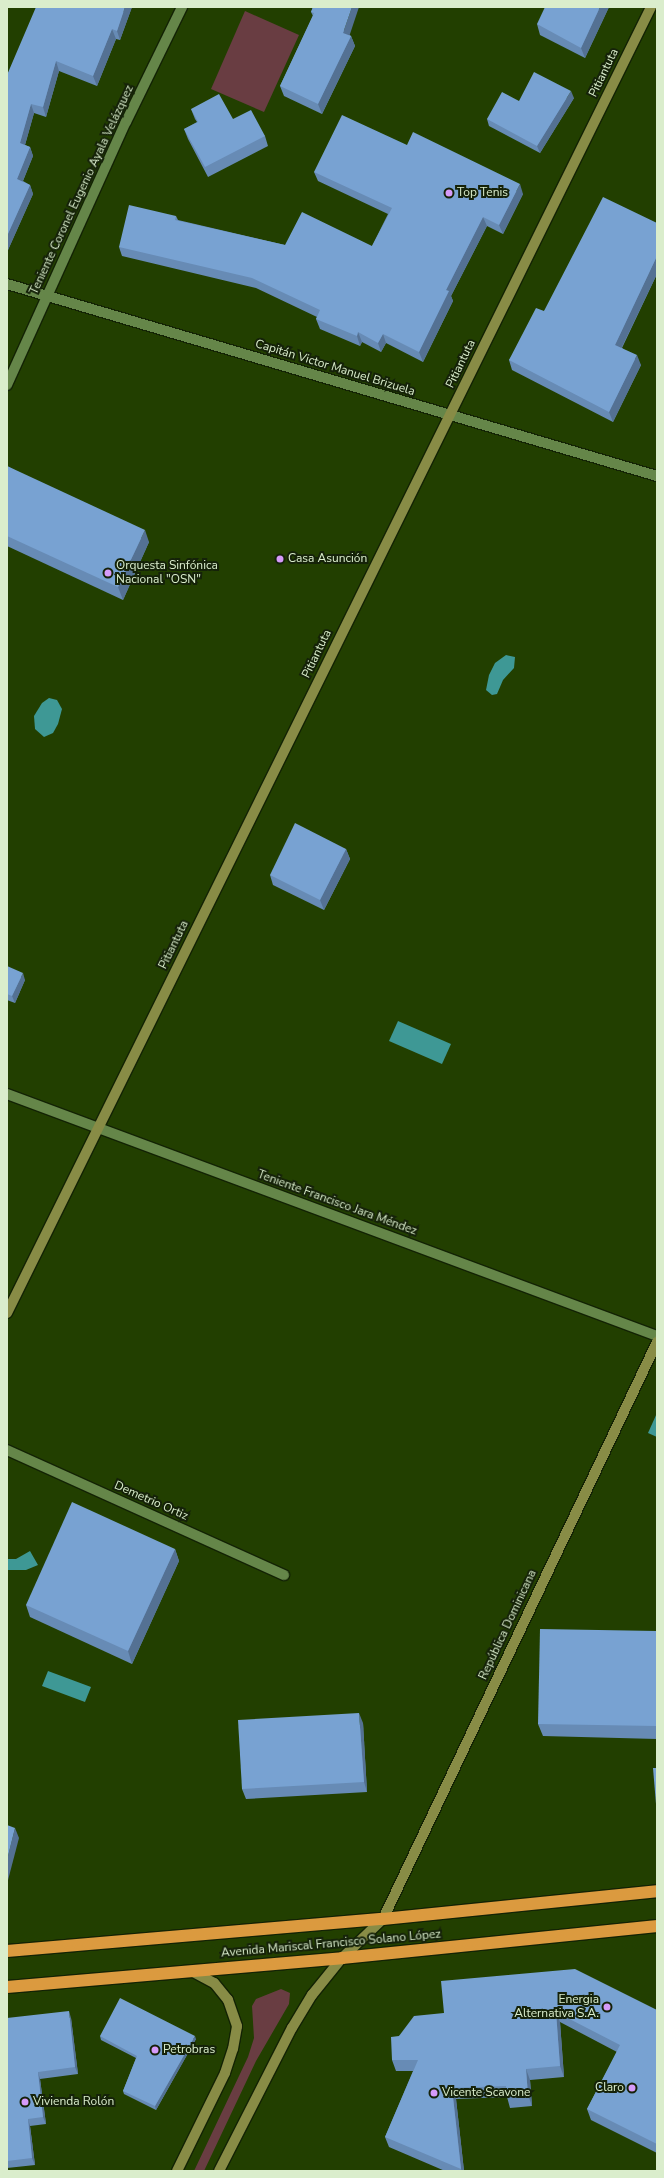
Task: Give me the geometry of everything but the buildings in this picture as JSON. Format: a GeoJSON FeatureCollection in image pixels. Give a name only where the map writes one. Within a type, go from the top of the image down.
{"type":"FeatureCollection","features":[{"type":"Feature","properties":{"kind":"highway","name":"Avenida Mariscal Francisco Solano López"},"geometry":{"type":"LineString","coordinates":[[7,1951],[383,1919],[657,1891]]}},
{"type":"Feature","properties":{"kind":"highway","name":"Avenida Mariscal Francisco Solano López"},"geometry":{"type":"LineString","coordinates":[[7,1987],[342,1958],[657,1926]]}},
{"type":"Feature","properties":{"kind":"street","name":"Teniente Coronel Eugenio Ayala Velázquez"},"geometry":{"type":"LineString","coordinates":[[7,385],[126,122],[182,7]]}},
{"type":"Feature","properties":{"kind":"street","name":"Pitiantuta"},"geometry":{"type":"LineString","coordinates":[[7,1313],[652,7]]}},
{"type":"Feature","properties":{"kind":"street","name":"Capitán Victor Manuel Brizuela"},"geometry":{"type":"LineString","coordinates":[[7,284],[449,416],[657,476]]}},
{"type":"Feature","properties":{"kind":"street","name":"Teniente Francisco Jara Méndez"},"geometry":{"type":"LineString","coordinates":[[7,1094],[657,1336]]}},
{"type":"Feature","properties":{"kind":"street","name":"República Dominicana"},"geometry":{"type":"LineString","coordinates":[[383,1919],[657,1342]]}},
{"type":"Feature","properties":{"kind":"street","name":"Demetrio Ortiz"},"geometry":{"type":"LineString","coordinates":[[7,1450],[284,1575]]}},
{"type":"Feature","properties":{"kind":"street"},"geometry":{"type":"LineString","coordinates":[[219,2171],[292,2028],[312,1995],[342,1958],[383,1919]]}},
{"type":"Feature","properties":{"kind":"street"},"geometry":{"type":"LineString","coordinates":[[177,2171],[225,2073],[233,2049],[237,2026],[234,2013],[223,1994],[214,1983],[190,1971]]}},
{"type":"Feature","properties":{"kind":"shaded area"},"geometry":{"type":"Polygon","coordinates":[[[245,11],[299,35],[264,112],[211,89],[245,11]]]}},
{"type":"Feature","properties":{"kind":"shaded area"},"geometry":{"type":"Polygon","coordinates":[[[281,1989],[290,1993],[289,2004],[256,2061],[204,2171],[194,2171],[248,2057],[254,2038],[252,2006],[256,1999],[281,1989]]]}},
{"type":"Feature","properties":{"kind":"water"},"geometry":{"type":"Polygon","coordinates":[[[506,655],[515,657],[514,668],[503,680],[497,694],[492,695],[486,690],[489,675],[495,663],[506,655]]]}},
{"type":"Feature","properties":{"kind":"water"},"geometry":{"type":"Polygon","coordinates":[[[49,698],[57,700],[62,709],[58,724],[53,733],[44,737],[35,729],[34,716],[42,703],[49,698]]]}},
{"type":"Feature","properties":{"kind":"water"},"geometry":{"type":"Polygon","coordinates":[[[398,1021],[451,1044],[442,1064],[389,1041],[398,1021]]]}},
{"type":"Feature","properties":{"kind":"water"},"geometry":{"type":"Polygon","coordinates":[[[657,1413],[657,1437],[648,1433],[657,1413]]]}},
{"type":"Feature","properties":{"kind":"water"},"geometry":{"type":"Polygon","coordinates":[[[30,1551],[38,1565],[26,1570],[7,1570],[7,1559],[16,1559],[30,1551]]]}},
{"type":"Feature","properties":{"kind":"water"},"geometry":{"type":"Polygon","coordinates":[[[48,1671],[91,1687],[85,1702],[42,1686],[48,1671]]]}},
{"type":"Feature","properties":{"kind":"place","name":"Top Tenis"},"geometry":{"type":"Point","coordinates":[449,193]}},
{"type":"Feature","properties":{"kind":"place","name":"Casa Asunción"},"geometry":{"type":"Point","coordinates":[280,559]}},
{"type":"Feature","properties":{"kind":"place","name":"Orquesta Sinfónica Nacional \"OSN\""},"geometry":{"type":"Point","coordinates":[108,573]}},
{"type":"Feature","properties":{"kind":"place","name":"Energia Alternativa S.A."},"geometry":{"type":"Point","coordinates":[607,2007]}},
{"type":"Feature","properties":{"kind":"place","name":"Petrobras"},"geometry":{"type":"Point","coordinates":[155,2050]}},
{"type":"Feature","properties":{"kind":"place","name":"Claro"},"geometry":{"type":"Point","coordinates":[632,2088]}},
{"type":"Feature","properties":{"kind":"place","name":"Vicente Scavone"},"geometry":{"type":"Point","coordinates":[434,2093]}},
{"type":"Feature","properties":{"kind":"place","name":"Vivienda Rolón"},"geometry":{"type":"Point","coordinates":[25,2102]}}]}
